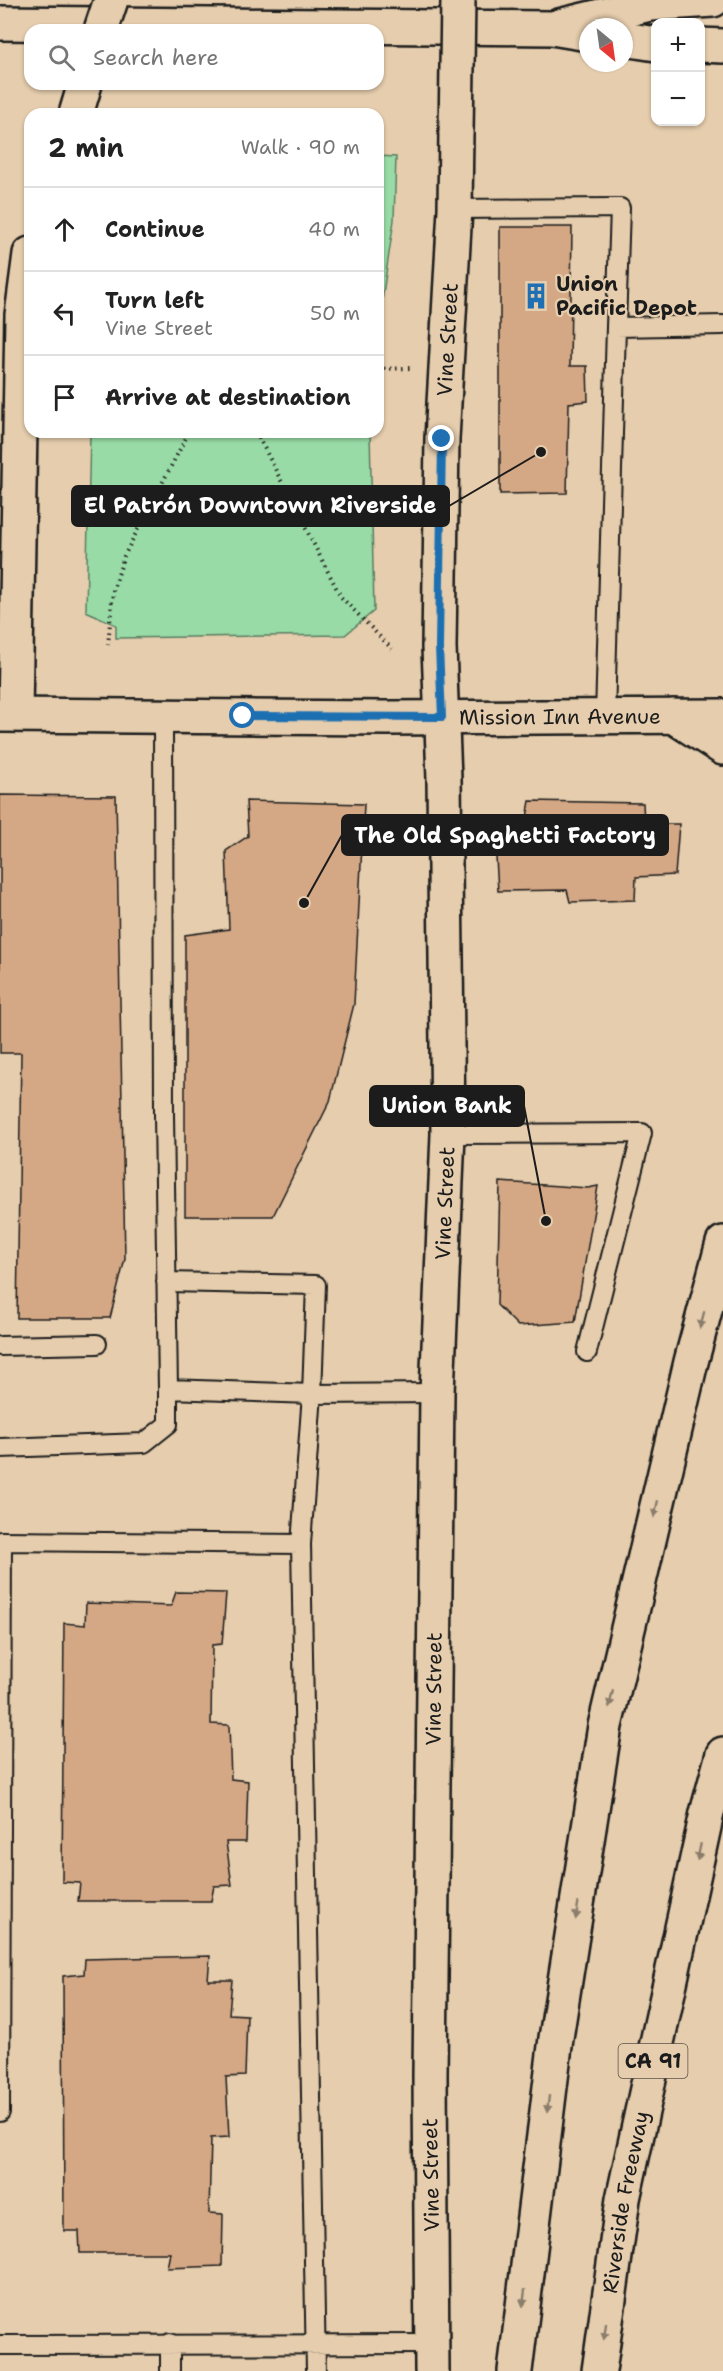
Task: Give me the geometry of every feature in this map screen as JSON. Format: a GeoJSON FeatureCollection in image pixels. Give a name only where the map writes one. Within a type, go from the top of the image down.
{"type":"FeatureCollection","features":[{"type":"Feature","properties":{"kind":"main road"},"geometry":{"type":"LineString","coordinates":[[103,24],[111,0]]}},
{"type":"Feature","properties":{"kind":"main road","name":"Vine Street"},"geometry":{"type":"LineString","coordinates":[[433,2357],[430,2076],[437,1393],[448,1134],[439,647],[442,439],[455,209],[458,0]]}},
{"type":"Feature","properties":{"kind":"main road"},"geometry":{"type":"LineString","coordinates":[[552,28],[650,4],[713,0]]}},
{"type":"Feature","properties":{"kind":"main road"},"geometry":{"type":"LineString","coordinates":[[0,23],[110,24]]}},
{"type":"Feature","properties":{"kind":"main road"},"geometry":{"type":"LineString","coordinates":[[384,26],[552,28],[579,32]]}},
{"type":"Feature","properties":{"kind":"main road"},"geometry":{"type":"LineString","coordinates":[[633,40],[651,43]]}},
{"type":"Feature","properties":{"kind":"main road"},"geometry":{"type":"LineString","coordinates":[[705,45],[723,46]]}},
{"type":"Feature","properties":{"kind":"main road"},"geometry":{"type":"LineString","coordinates":[[77,108],[83,90]]}},
{"type":"Feature","properties":{"kind":"main road"},"geometry":{"type":"LineString","coordinates":[[8,715],[24,300]]}},
{"type":"Feature","properties":{"kind":"main road","name":"Mission Inn Avenue"},"geometry":{"type":"LineString","coordinates":[[8,715],[723,716]]}},
{"type":"Feature","properties":{"kind":"main road"},"geometry":{"type":"LineString","coordinates":[[673,716],[723,748]]}},
{"type":"Feature","properties":{"kind":"main road"},"geometry":{"type":"LineString","coordinates":[[515,2371],[556,2038],[605,1726],[691,1362],[723,1243]]}},
{"type":"Feature","properties":{"kind":"main road","name":"Riverside Freeway"},"geometry":{"type":"LineString","coordinates":[[599,2371],[622,2199],[707,1813],[723,1754]]}},
{"type":"Feature","properties":{"kind":"lane"},"geometry":{"type":"LineString","coordinates":[[455,209],[620,208],[605,717]]}},
{"type":"Feature","properties":{"kind":"lane"},"geometry":{"type":"LineString","coordinates":[[616,327],[723,325]]}},
{"type":"Feature","properties":{"kind":"lane"},"geometry":{"type":"LineString","coordinates":[[0,1448],[144,1443],[168,1425],[163,717]]}},
{"type":"Feature","properties":{"kind":"lane"},"geometry":{"type":"LineString","coordinates":[[448,1134],[642,1134],[587,1352]]}},
{"type":"Feature","properties":{"kind":"lane"},"geometry":{"type":"LineString","coordinates":[[166,1282],[316,1285],[312,1394],[301,1544],[316,2371]]}},
{"type":"Feature","properties":{"kind":"lane"},"geometry":{"type":"LineString","coordinates":[[0,1346],[97,1344]]}},
{"type":"Feature","properties":{"kind":"lane"},"geometry":{"type":"LineString","coordinates":[[168,1389],[312,1394],[437,1393]]}},
{"type":"Feature","properties":{"kind":"lane"},"geometry":{"type":"LineString","coordinates":[[0,2112],[1,1541],[301,1544]]}},
{"type":"Feature","properties":{"kind":"lane"},"geometry":{"type":"LineString","coordinates":[[170,2343],[170,2371]]}},
{"type":"Feature","properties":{"kind":"lane"},"geometry":{"type":"LineString","coordinates":[[0,2345],[317,2343],[433,2357]]}},
{"type":"Feature","properties":{"kind":"path"},"geometry":{"type":"LineString","coordinates":[[108,645],[113,591],[124,556],[186,438]]}},
{"type":"Feature","properties":{"kind":"path"},"geometry":{"type":"LineString","coordinates":[[259,438],[341,597],[392,649]]}},
{"type":"Feature","properties":{"kind":"green space"},"geometry":{"type":"Polygon","coordinates":[[[384,156],[396,157],[394,220],[384,287],[384,156]]]}},
{"type":"Feature","properties":{"kind":"green space"},"geometry":{"type":"Polygon","coordinates":[[[90,438],[370,438],[374,611],[345,635],[116,638],[116,625],[86,611],[90,438]]]}},
{"type":"Feature","properties":{"kind":"building","name":"Union Pacific Depot"},"geometry":{"type":"Polygon","coordinates":[[[500,227],[572,227],[570,366],[587,366],[588,401],[569,403],[567,493],[500,494],[500,227]]]}},
{"type":"Feature","properties":{"kind":"building"},"geometry":{"type":"Polygon","coordinates":[[[0,795],[116,796],[125,1259],[110,1318],[17,1318],[21,1053],[0,1053],[0,795]]]}},
{"type":"Feature","properties":{"kind":"building"},"geometry":{"type":"Polygon","coordinates":[[[246,801],[364,804],[354,1004],[330,1101],[273,1216],[185,1216],[185,935],[229,929],[226,851],[248,836],[246,801]]]}},
{"type":"Feature","properties":{"kind":"building"},"geometry":{"type":"Polygon","coordinates":[[[530,801],[643,803],[644,824],[679,824],[675,875],[636,877],[635,900],[570,902],[567,890],[498,891],[494,823],[526,823],[530,801]]]}},
{"type":"Feature","properties":{"kind":"building"},"geometry":{"type":"Polygon","coordinates":[[[500,1182],[588,1188],[598,1186],[575,1322],[518,1326],[497,1305],[500,1182]]]}},
{"type":"Feature","properties":{"kind":"building"},"geometry":{"type":"Polygon","coordinates":[[[176,1592],[226,1593],[222,1644],[212,1645],[211,1724],[229,1725],[231,1779],[248,1781],[246,1842],[226,1842],[232,1885],[214,1886],[211,1901],[78,1901],[80,1883],[62,1882],[64,1623],[85,1625],[86,1603],[171,1606],[176,1592]]]}},
{"type":"Feature","properties":{"kind":"building"},"geometry":{"type":"Polygon","coordinates":[[[210,1956],[208,1980],[232,1980],[229,2014],[247,2015],[245,2076],[226,2077],[229,2137],[211,2138],[209,2213],[223,2214],[222,2266],[167,2268],[170,2253],[80,2253],[79,2231],[64,2231],[63,1976],[84,1974],[85,1959],[210,1956]]]}},
{"type":"Feature","properties":{"kind":"place","name":"Union Pacific Depot"},"geometry":{"type":"Point","coordinates":[536,296]}},
{"type":"Feature","properties":{"kind":"place","name":"El Patrón Downtown Riverside"},"geometry":{"type":"Point","coordinates":[541,452]}},
{"type":"Feature","properties":{"kind":"place","name":"The Old Spaghetti Factory"},"geometry":{"type":"Point","coordinates":[304,903]}},
{"type":"Feature","properties":{"kind":"place","name":"Union Bank"},"geometry":{"type":"Point","coordinates":[546,1221]}},
{"type":"Feature","properties":{"kind":"route"},"geometry":{"type":"LineString","coordinates":[[243,716],[442,717],[439,647],[442,439]]}}]}
